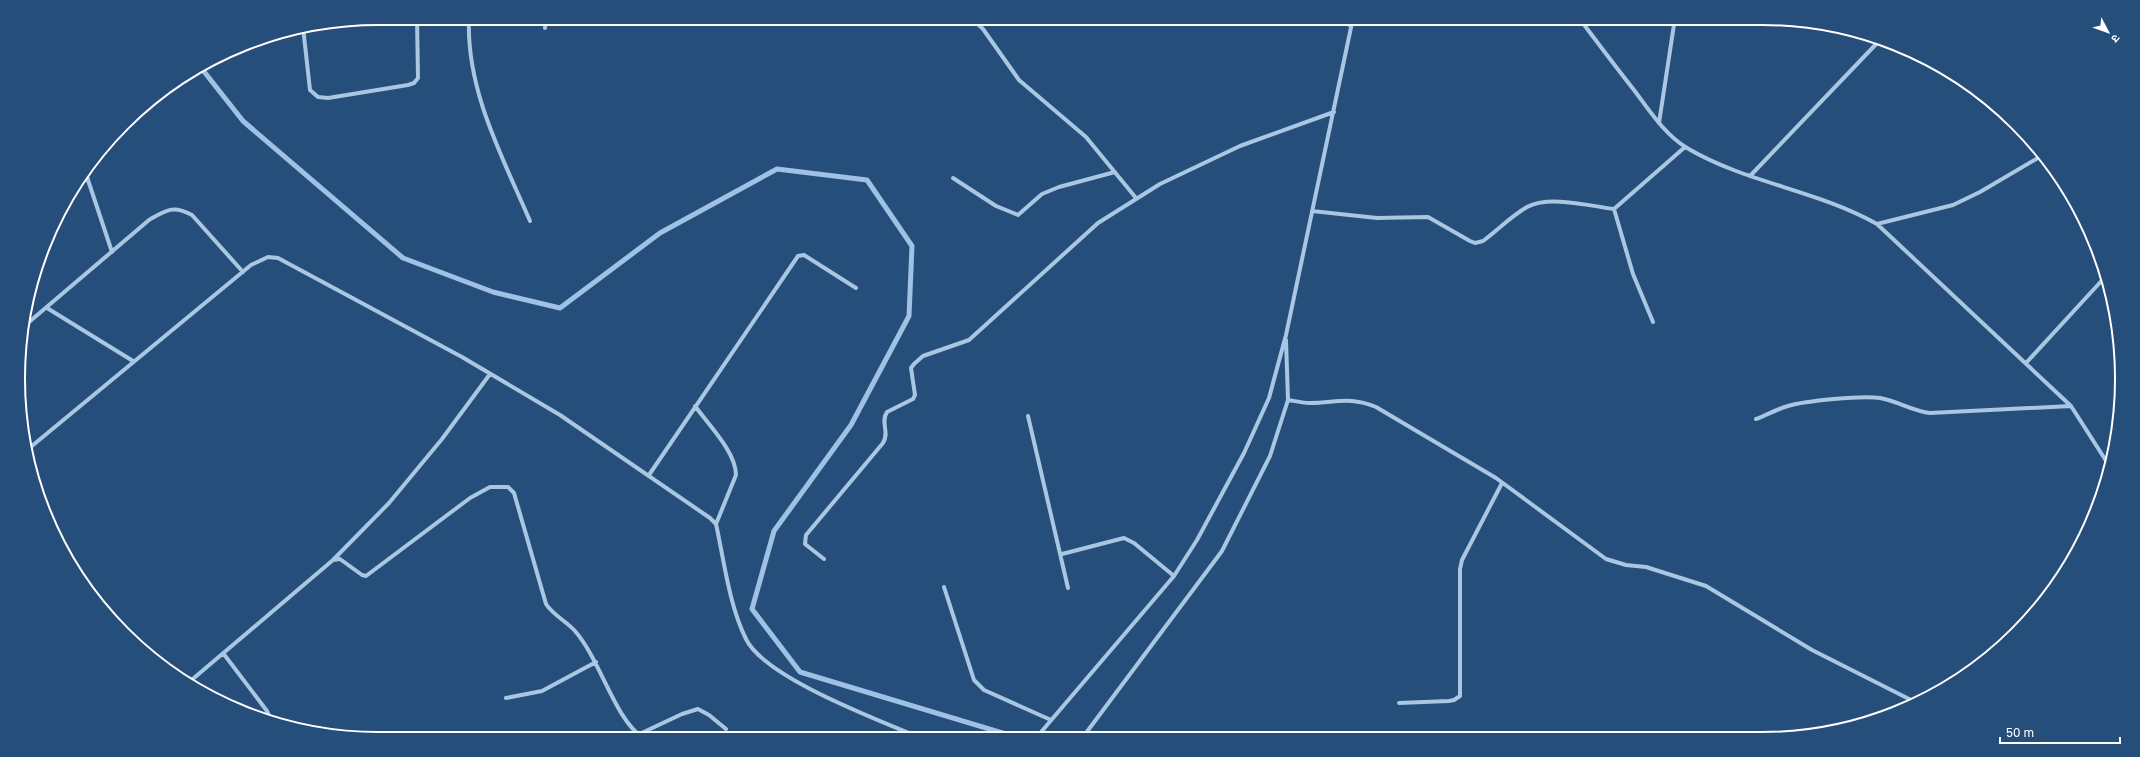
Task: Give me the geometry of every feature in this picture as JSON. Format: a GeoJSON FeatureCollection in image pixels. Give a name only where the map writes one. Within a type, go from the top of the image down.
{"type":"FeatureCollection","features":[{"type":"Feature","properties":{"kind":"street"},"geometry":{"type":"LineString","coordinates":[[304,33],[310,90],[318,97],[328,98],[408,85],[416,81],[418,78],[417,25]]}},
{"type":"Feature","properties":{"kind":"street"},"geometry":{"type":"LineString","coordinates":[[469,25],[472,70],[477,89],[489,125],[530,221]]}},
{"type":"Feature","properties":{"kind":"street"},"geometry":{"type":"LineString","coordinates":[[979,25],[1019,80],[1086,137],[1136,198]]}},
{"type":"Feature","properties":{"kind":"street"},"geometry":{"type":"LineString","coordinates":[[1584,25],[1659,123],[1685,147],[1728,168],[1856,212],[1877,224],[2071,406],[2105,460]]}},
{"type":"Feature","properties":{"kind":"street"},"geometry":{"type":"LineString","coordinates":[[1659,123],[1674,25]]}},
{"type":"Feature","properties":{"kind":"street"},"geometry":{"type":"LineString","coordinates":[[1040,732],[1174,576],[1197,540],[1244,453],[1268,398],[1286,335],[1351,26]]}},
{"type":"Feature","properties":{"kind":"street"},"geometry":{"type":"LineString","coordinates":[[1750,176],[1876,44]]}},
{"type":"Feature","properties":{"kind":"street"},"geometry":{"type":"LineString","coordinates":[[824,559],[805,544],[806,535],[883,443],[886,436],[884,416],[887,412],[913,399],[915,395],[911,368],[923,356],[970,340],[1098,223],[1136,198],[1160,184],[1240,146],[1334,112]]}},
{"type":"Feature","properties":{"kind":"street"},"geometry":{"type":"LineString","coordinates":[[1312,211],[1376,218],[1428,217],[1475,243],[1483,241],[1528,207],[1538,203],[1551,202],[1614,209],[1685,147]]}},
{"type":"Feature","properties":{"kind":"street"},"geometry":{"type":"LineString","coordinates":[[1877,224],[1953,205],[1980,192],[2038,158]]}},
{"type":"Feature","properties":{"kind":"street"},"geometry":{"type":"LineString","coordinates":[[953,178],[996,206],[1018,214],[1042,194],[1059,187],[1115,172]]}},
{"type":"Feature","properties":{"kind":"street"},"geometry":{"type":"LineString","coordinates":[[88,179],[112,252]]}},
{"type":"Feature","properties":{"kind":"street"},"geometry":{"type":"LineString","coordinates":[[30,322],[149,220],[173,209],[182,210],[192,215],[243,272]]}},
{"type":"Feature","properties":{"kind":"street"},"geometry":{"type":"LineString","coordinates":[[1614,209],[1633,274],[1653,322]]}},
{"type":"Feature","properties":{"kind":"street"},"geometry":{"type":"LineString","coordinates":[[649,475],[798,256],[804,255],[856,288]]}},
{"type":"Feature","properties":{"kind":"street"},"geometry":{"type":"LineString","coordinates":[[32,446],[243,272],[263,259],[278,258],[490,374],[560,416],[649,475],[716,524]]}},
{"type":"Feature","properties":{"kind":"street"},"geometry":{"type":"LineString","coordinates":[[2026,363],[2101,281]]}},
{"type":"Feature","properties":{"kind":"street"},"geometry":{"type":"LineString","coordinates":[[47,308],[133,362]]}},
{"type":"Feature","properties":{"kind":"street"},"geometry":{"type":"LineString","coordinates":[[1087,732],[1222,551],[1270,456],[1288,400],[1286,335]]}},
{"type":"Feature","properties":{"kind":"street"},"geometry":{"type":"LineString","coordinates":[[193,679],[333,560],[390,503],[442,439],[490,374]]}},
{"type":"Feature","properties":{"kind":"street"},"geometry":{"type":"LineString","coordinates":[[1756,419],[1788,406],[1831,400],[1874,398],[1888,400],[1917,411],[1930,413],[2071,406]]}},
{"type":"Feature","properties":{"kind":"street"},"geometry":{"type":"LineString","coordinates":[[1288,400],[1310,403],[1345,400],[1364,402],[1382,411],[1502,483],[1606,559],[1626,566],[1646,567],[1706,586],[1812,650],[1910,699]]}},
{"type":"Feature","properties":{"kind":"street"},"geometry":{"type":"LineString","coordinates":[[695,406],[730,454],[736,468],[736,474],[716,524],[737,619],[746,640],[760,658],[786,676],[863,713],[907,732]]}},
{"type":"Feature","properties":{"kind":"street"},"geometry":{"type":"LineString","coordinates":[[1028,416],[1062,554],[1068,588]]}},
{"type":"Feature","properties":{"kind":"street"},"geometry":{"type":"LineString","coordinates":[[1399,703],[1448,701],[1454,700],[1460,696],[1462,687],[1460,569],[1462,560],[1502,483]]}},
{"type":"Feature","properties":{"kind":"street"},"geometry":{"type":"LineString","coordinates":[[333,560],[340,559],[362,575],[366,576],[470,498],[490,487],[508,487],[514,492],[546,604],[550,610],[575,632],[596,662],[627,722],[635,732]]}},
{"type":"Feature","properties":{"kind":"street"},"geometry":{"type":"LineString","coordinates":[[1062,554],[1124,538],[1134,542],[1174,576]]}},
{"type":"Feature","properties":{"kind":"street"},"geometry":{"type":"LineString","coordinates":[[944,587],[974,680],[984,690],[1051,720]]}},
{"type":"Feature","properties":{"kind":"street"},"geometry":{"type":"LineString","coordinates":[[223,653],[268,714]]}},
{"type":"Feature","properties":{"kind":"street"},"geometry":{"type":"LineString","coordinates":[[506,698],[542,691],[596,662]]}},
{"type":"Feature","properties":{"kind":"street"},"geometry":{"type":"LineString","coordinates":[[644,732],[682,714],[698,709],[709,715],[726,729]]}},
{"type":"Feature","properties":{"kind":"waterway"},"geometry":{"type":"LineString","coordinates":[[204,71],[243,121],[403,258],[493,292],[560,308],[660,233],[777,169],[867,180],[912,246],[909,316],[851,425],[774,531],[752,609],[800,672],[999,732]]}}]}
